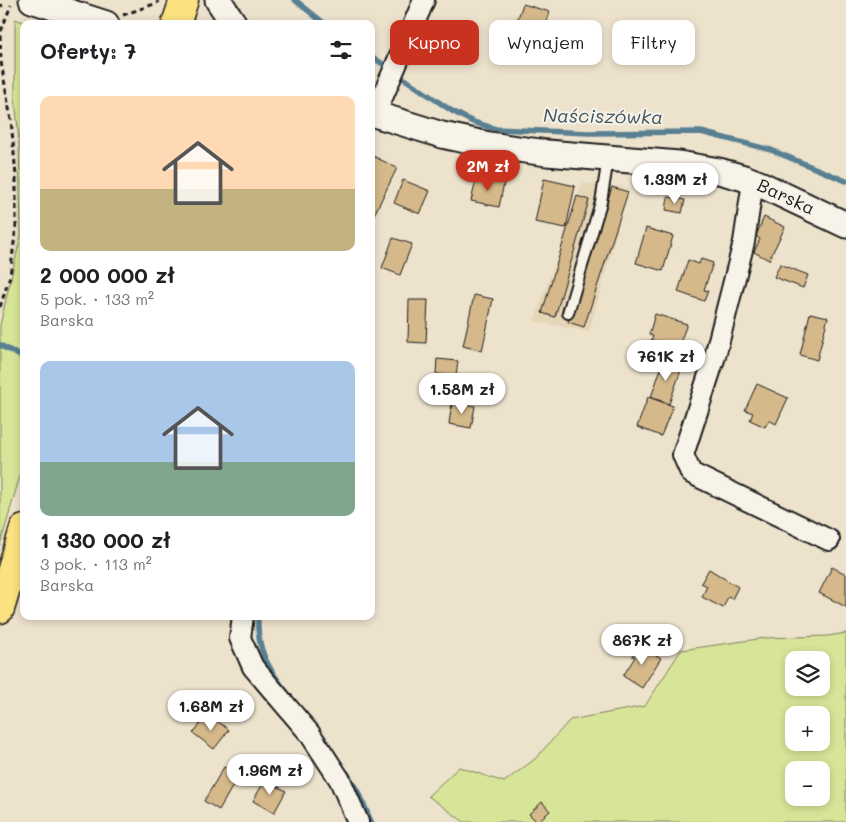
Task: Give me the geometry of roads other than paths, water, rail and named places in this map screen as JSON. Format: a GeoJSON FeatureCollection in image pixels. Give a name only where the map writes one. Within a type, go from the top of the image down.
{"type":"FeatureCollection","features":[{"type":"Feature","properties":{"kind":"main road"},"geometry":{"type":"LineString","coordinates":[[177,20],[184,0]]}},
{"type":"Feature","properties":{"kind":"main road"},"geometry":{"type":"LineString","coordinates":[[0,609],[20,542]]}},
{"type":"Feature","properties":{"kind":"street"},"geometry":{"type":"LineString","coordinates":[[32,0],[95,20]]}},
{"type":"Feature","properties":{"kind":"street"},"geometry":{"type":"LineString","coordinates":[[218,0],[231,20]]}},
{"type":"Feature","properties":{"kind":"street"},"geometry":{"type":"LineString","coordinates":[[375,110],[391,79],[424,0]]}},
{"type":"Feature","properties":{"kind":"street","name":"Barska"},"geometry":{"type":"LineString","coordinates":[[375,115],[442,135],[489,145],[608,159],[679,164],[719,171],[753,182],[846,225]]}},
{"type":"Feature","properties":{"kind":"street"},"geometry":{"type":"LineString","coordinates":[[753,182],[744,242],[715,356],[683,455],[690,473],[829,540]]}},
{"type":"Feature","properties":{"kind":"street"},"geometry":{"type":"LineString","coordinates":[[242,620],[240,638],[253,667],[310,734],[340,780],[358,822]]}},
{"type":"Feature","properties":{"kind":"lane"},"geometry":{"type":"LineString","coordinates":[[568,314],[601,202],[608,159]]}},
{"type":"Feature","properties":{"kind":"waterway","name":"Naściszówka"},"geometry":{"type":"LineString","coordinates":[[295,0],[320,20]]}},
{"type":"Feature","properties":{"kind":"waterway","name":"Naściszówka"},"geometry":{"type":"LineString","coordinates":[[375,59],[452,111],[473,122],[496,129],[589,133],[701,132],[771,150],[846,181]]}},
{"type":"Feature","properties":{"kind":"waterway"},"geometry":{"type":"LineString","coordinates":[[0,345],[20,356]]}},
{"type":"Feature","properties":{"kind":"waterway"},"geometry":{"type":"LineString","coordinates":[[258,620],[259,639],[265,659],[275,677],[289,695]]}},
{"type":"Feature","properties":{"kind":"waterway"},"geometry":{"type":"LineString","coordinates":[[347,773],[361,797],[371,822]]}}]}
